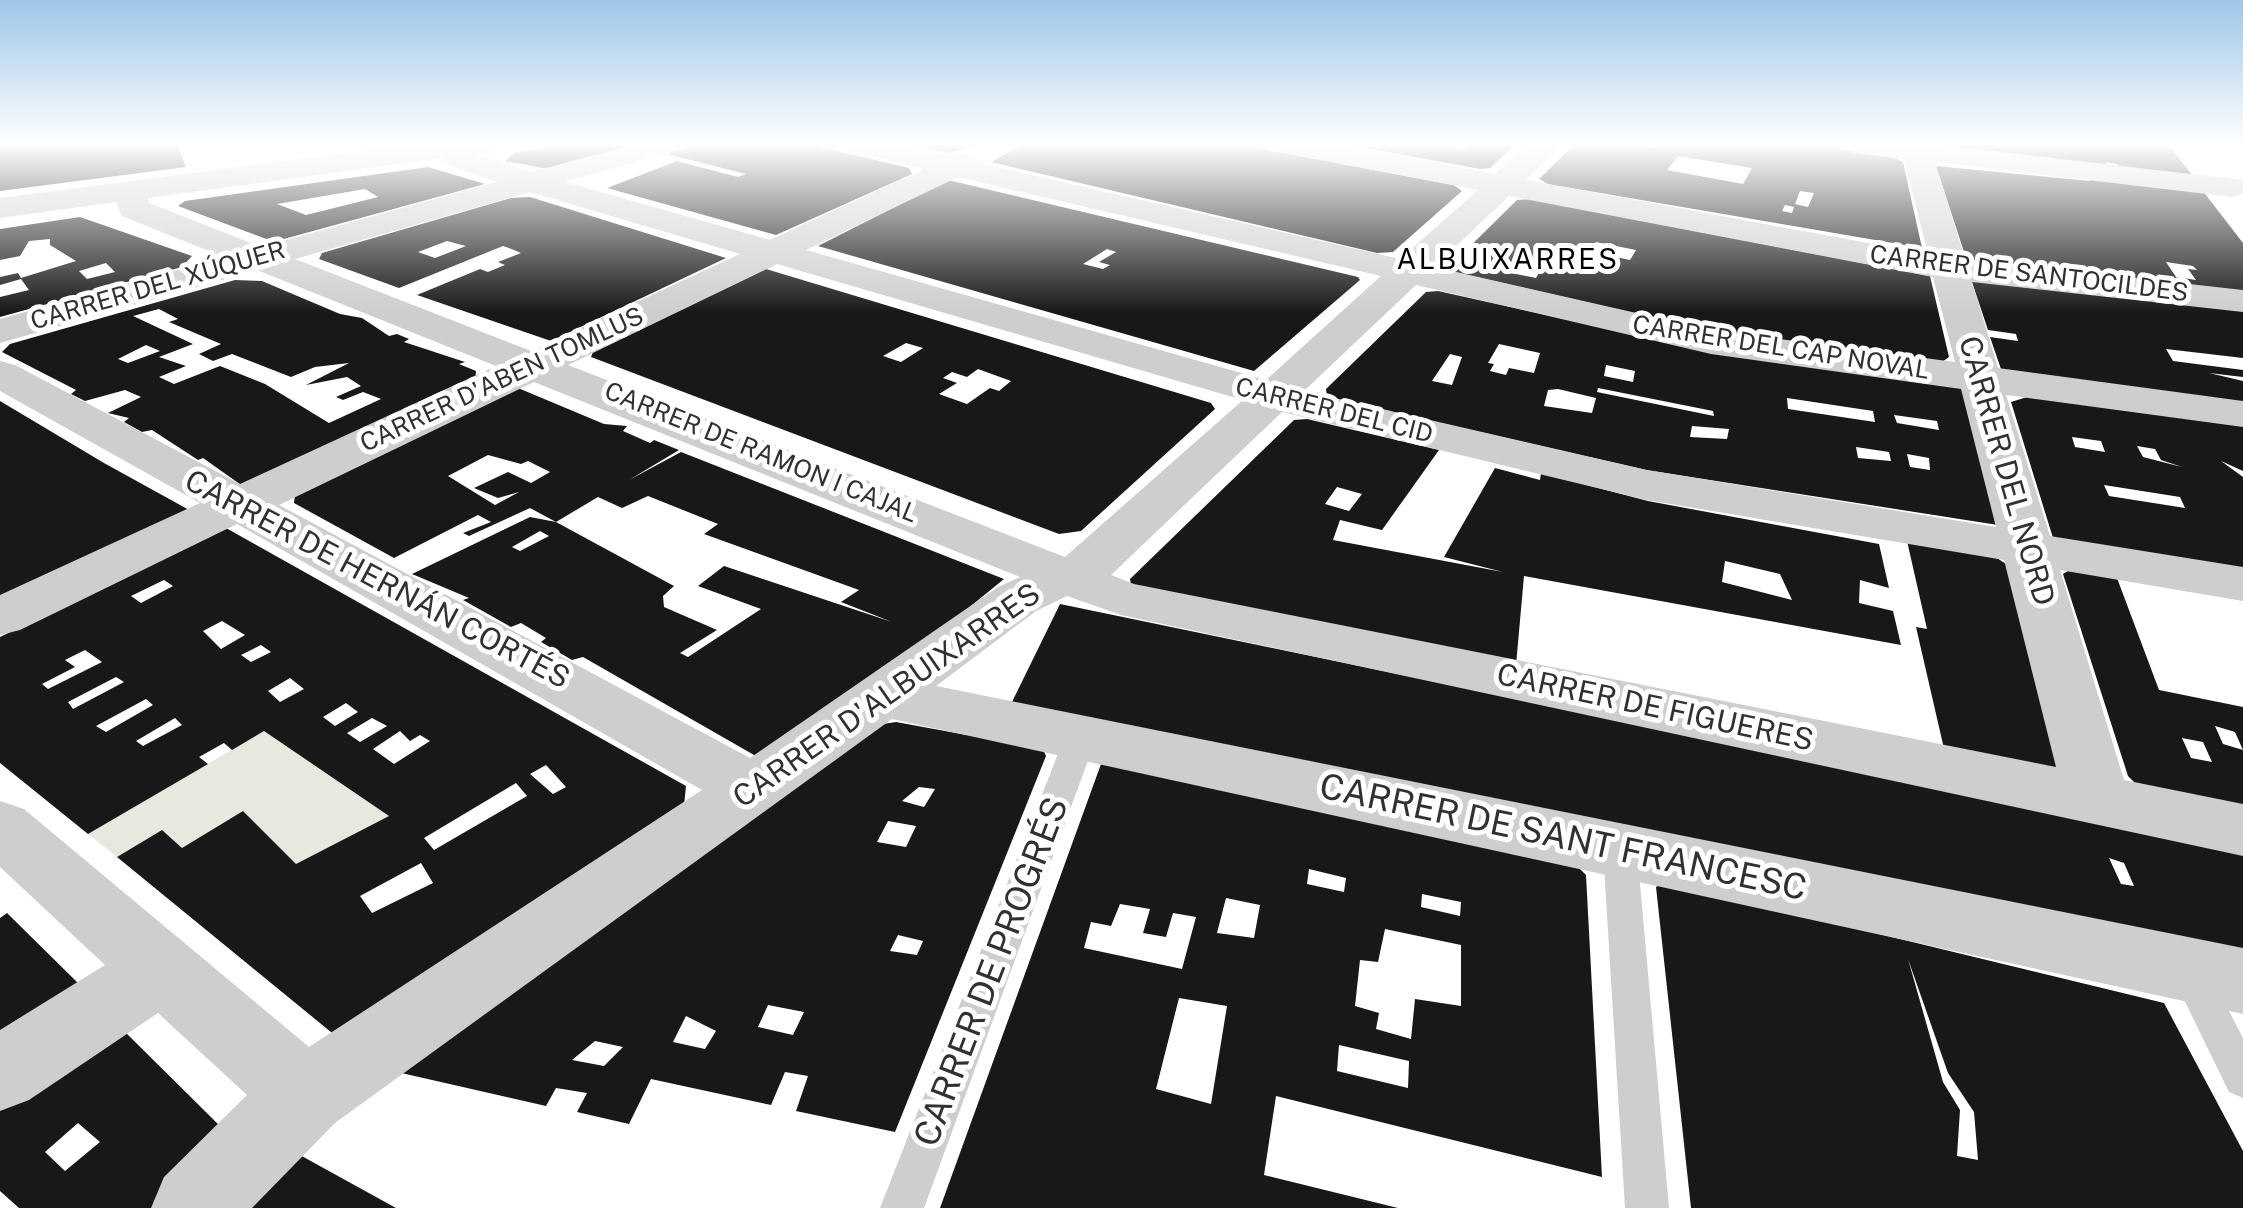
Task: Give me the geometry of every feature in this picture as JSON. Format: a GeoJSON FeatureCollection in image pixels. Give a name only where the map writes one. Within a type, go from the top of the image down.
{"type":"FeatureCollection","features":[{"type":"Feature","properties":{"kind":"street"},"geometry":{"type":"LineString","coordinates":[[0,208],[58,200]]}},
{"type":"Feature","properties":{"kind":"street","name":"CARRER DE RAMON I CAJAL"},"geometry":{"type":"LineString","coordinates":[[132,200],[134,210],[1071,575]]}},
{"type":"Feature","properties":{"kind":"street","name":"CARRER DEL XÚQUER"},"geometry":{"type":"LineString","coordinates":[[0,331],[463,200]]}},
{"type":"Feature","properties":{"kind":"street","name":"CARRER DEL CID"},"geometry":{"type":"LineString","coordinates":[[595,200],[1273,397],[1647,485],[2243,584]]}},
{"type":"Feature","properties":{"kind":"street","name":"CARRER D'ABEN TOMLUS"},"geometry":{"type":"LineString","coordinates":[[0,617],[882,200]]}},
{"type":"Feature","properties":{"kind":"street","name":"CARRER DEL CAP NOVAL"},"geometry":{"type":"LineString","coordinates":[[1095,200],[1710,342],[2243,414]]}},
{"type":"Feature","properties":{"kind":"street","name":"CARRER D'ALBUIXARRES"},"geometry":{"type":"LineString","coordinates":[[195,1208],[231,1166],[306,1096],[752,790],[1017,599],[1071,575],[1106,553],[1486,200]]}},
{"type":"Feature","properties":{"kind":"street","name":"CARRER DE SANTOCILDES"},"geometry":{"type":"LineString","coordinates":[[1590,200],[1946,268],[2243,300]]}},
{"type":"Feature","properties":{"kind":"street","name":"CARRER DEL NORD"},"geometry":{"type":"LineString","coordinates":[[1929,200],[2030,548],[2097,799]]}},
{"type":"Feature","properties":{"kind":"street","name":"CARRER DE HERNÁN CORTÉS"},"geometry":{"type":"LineString","coordinates":[[0,374],[752,790]]}},
{"type":"Feature","properties":{"kind":"street","name":"CARRER DE FIGUERES"},"geometry":{"type":"LineString","coordinates":[[1071,575],[1121,598],[2243,830]]}},
{"type":"Feature","properties":{"kind":"street","name":"CARRER DE SANT FRANCESC"},"geometry":{"type":"LineString","coordinates":[[882,696],[2216,975]]}},
{"type":"Feature","properties":{"kind":"street"},"geometry":{"type":"LineString","coordinates":[[0,827],[306,1096]]}},
{"type":"Feature","properties":{"kind":"street"},"geometry":{"type":"LineString","coordinates":[[0,1074],[162,969]]}},
{"type":"Feature","properties":{"kind":"lane","name":"CARRER DE PROGRÉS"},"geometry":{"type":"LineString","coordinates":[[902,1208],[1081,736]]}},
{"type":"Feature","properties":{"kind":"lane"},"geometry":{"type":"LineString","coordinates":[[1620,850],[1647,1208]]}},
{"type":"Feature","properties":{"kind":"lane"},"geometry":{"type":"LineString","coordinates":[[2216,975],[2243,1079]]}},
{"type":"Feature","properties":{"kind":"shaded area"},"geometry":{"type":"Polygon","coordinates":[[[264,731],[389,816],[296,864],[243,811],[182,848],[162,830],[117,857],[88,834],[264,731]]]}},
{"type":"Feature","properties":{"kind":"building"},"geometry":{"type":"Polygon","coordinates":[[[189,200],[298,200],[277,204],[306,215],[365,200],[425,200],[280,240],[269,240],[178,206],[189,200]]]}},
{"type":"Feature","properties":{"kind":"building"},"geometry":{"type":"Polygon","coordinates":[[[503,200],[541,200],[726,258],[551,341],[417,295],[480,269],[488,272],[505,265],[498,262],[521,253],[509,248],[503,246],[399,288],[319,259],[322,253],[503,200]],[[447,241],[418,252],[435,258],[466,246],[447,241]]]}},
{"type":"Feature","properties":{"kind":"building"},"geometry":{"type":"Polygon","coordinates":[[[651,200],[853,200],[776,235],[651,200]]]}},
{"type":"Feature","properties":{"kind":"building"},"geometry":{"type":"Polygon","coordinates":[[[908,200],[1034,200],[1358,277],[1360,280],[1254,371],[818,246],[908,200]],[[1107,249],[1083,264],[1103,269],[1110,265],[1099,262],[1116,252],[1107,249]]]}},
{"type":"Feature","properties":{"kind":"building"},"geometry":{"type":"Polygon","coordinates":[[[1154,200],[1451,200],[1393,252],[1377,253],[1154,200]]]}},
{"type":"Feature","properties":{"kind":"building"},"geometry":{"type":"Polygon","coordinates":[[[1517,200],[1537,200],[1930,276],[1949,357],[1942,362],[1730,335],[1446,270],[1517,200]],[[1596,242],[1583,261],[1611,266],[1616,257],[1630,260],[1636,250],[1596,242]],[[1523,263],[1516,274],[1536,278],[1542,267],[1523,263]]]}},
{"type":"Feature","properties":{"kind":"building"},"geometry":{"type":"Polygon","coordinates":[[[1644,200],[1796,200],[1795,204],[1808,207],[1811,200],[1911,200],[1922,248],[1644,200]]]}},
{"type":"Feature","properties":{"kind":"building"},"geometry":{"type":"Polygon","coordinates":[[[1947,200],[2210,200],[2243,243],[2243,293],[1972,262],[1966,258],[1947,200]],[[2166,262],[2176,277],[2196,280],[2188,269],[2197,270],[2166,262]]]}},
{"type":"Feature","properties":{"kind":"building"},"geometry":{"type":"Polygon","coordinates":[[[80,217],[192,256],[182,267],[0,317],[0,297],[29,290],[21,279],[0,285],[0,277],[18,273],[21,278],[76,261],[50,245],[50,239],[29,241],[20,256],[0,260],[0,229],[80,217]],[[106,263],[79,271],[87,279],[115,272],[106,263]]]}},
{"type":"Feature","properties":{"kind":"building"},"geometry":{"type":"Polygon","coordinates":[[[766,269],[1211,403],[1215,409],[1081,531],[1059,534],[591,357],[593,352],[766,269]],[[906,343],[883,356],[901,362],[923,348],[906,343]],[[978,369],[967,377],[952,372],[943,378],[957,383],[939,394],[967,404],[990,388],[999,391],[1011,381],[978,369]]]}},
{"type":"Feature","properties":{"kind":"building"},"geometry":{"type":"Polygon","coordinates":[[[1971,279],[2243,309],[2243,358],[2166,349],[2173,361],[2243,370],[2243,377],[2209,373],[2243,381],[2243,404],[2002,372],[1990,337],[2018,341],[2016,334],[1988,330],[1971,279]]]}},
{"type":"Feature","properties":{"kind":"building"},"geometry":{"type":"Polygon","coordinates":[[[235,280],[262,281],[340,314],[362,318],[389,336],[397,334],[409,339],[404,342],[465,362],[459,364],[476,371],[475,382],[244,487],[203,458],[198,460],[152,430],[142,432],[124,422],[129,418],[108,413],[141,397],[125,390],[85,401],[71,394],[76,390],[2,352],[10,344],[235,280]],[[159,309],[133,316],[193,344],[159,357],[186,366],[159,377],[174,384],[220,366],[265,384],[329,423],[381,399],[363,392],[343,400],[336,397],[361,386],[347,377],[306,385],[349,363],[315,367],[291,377],[232,354],[213,361],[199,354],[221,344],[169,322],[178,319],[159,309]],[[146,345],[118,359],[128,363],[160,351],[146,345]]]}},
{"type":"Feature","properties":{"kind":"building"},"geometry":{"type":"Polygon","coordinates":[[[1438,291],[1722,354],[1964,388],[1998,525],[1646,470],[1327,397],[1326,389],[1426,292],[1438,291]],[[1499,344],[1488,363],[1494,364],[1490,371],[1506,375],[1509,368],[1534,373],[1540,353],[1499,344]],[[1450,354],[1432,381],[1452,385],[1462,357],[1450,354]],[[1606,365],[1604,376],[1633,382],[1635,371],[1606,365]],[[1598,388],[1597,392],[1714,416],[1713,411],[1598,388]],[[1548,390],[1544,406],[1592,413],[1596,398],[1548,390]],[[1787,398],[1788,409],[1875,422],[1873,411],[1787,398]],[[1894,415],[1897,423],[1939,430],[1937,421],[1894,415]],[[1692,426],[1690,437],[1727,439],[1729,429],[1692,426]],[[1856,447],[1858,458],[1891,461],[1889,452],[1856,447]],[[1907,454],[1910,467],[1930,470],[1929,458],[1907,454]]]}},
{"type":"Feature","properties":{"kind":"building"},"geometry":{"type":"Polygon","coordinates":[[[518,388],[604,424],[627,426],[623,431],[650,443],[654,440],[679,450],[629,480],[681,452],[1004,579],[934,636],[761,759],[583,657],[572,660],[541,642],[546,638],[521,623],[511,627],[463,600],[469,598],[412,574],[530,517],[556,522],[530,508],[469,536],[463,533],[491,522],[478,515],[394,558],[294,503],[295,495],[518,388]],[[488,455],[448,476],[495,505],[519,492],[498,498],[474,488],[508,472],[531,483],[550,472],[528,461],[521,464],[488,455]],[[648,496],[622,508],[598,497],[556,522],[674,586],[663,596],[664,607],[717,630],[680,653],[688,657],[761,609],[698,586],[724,566],[892,622],[841,602],[859,590],[704,534],[718,524],[648,496]],[[540,531],[512,547],[520,551],[549,536],[540,531]]]}},
{"type":"Feature","properties":{"kind":"building"},"geometry":{"type":"Polygon","coordinates":[[[2027,397],[2243,426],[2243,471],[2221,461],[2243,477],[2243,569],[2053,538],[2011,402],[2027,397]],[[2072,437],[2075,447],[2105,452],[2101,441],[2072,437]],[[2137,446],[2143,457],[2182,467],[2161,460],[2155,449],[2137,446]],[[2104,485],[2109,496],[2185,508],[2180,497],[2104,485]]]}},
{"type":"Feature","properties":{"kind":"building"},"geometry":{"type":"Polygon","coordinates":[[[0,401],[104,463],[191,511],[0,600],[0,401]]]}},
{"type":"Feature","properties":{"kind":"building"},"geometry":{"type":"Polygon","coordinates":[[[1307,419],[1439,450],[1382,530],[1340,520],[1333,540],[1503,572],[1444,557],[1495,468],[1540,480],[1541,473],[1648,501],[1879,544],[1889,588],[1860,580],[1859,603],[1893,611],[1901,645],[1524,576],[1516,665],[1131,585],[1130,579],[1294,420],[1307,419]],[[1337,487],[1325,504],[1349,511],[1362,494],[1337,487]],[[1725,561],[1722,582],[1792,600],[1780,574],[1725,561]]]}},
{"type":"Feature","properties":{"kind":"building"},"geometry":{"type":"Polygon","coordinates":[[[226,528],[686,786],[683,816],[337,1037],[117,857],[162,830],[182,848],[243,811],[296,864],[389,816],[264,731],[232,750],[224,743],[199,757],[208,764],[88,834],[0,763],[0,637],[226,528]],[[164,580],[131,596],[141,603],[173,586],[164,580]],[[222,621],[203,631],[221,649],[245,635],[222,621]],[[261,645],[241,655],[251,662],[271,652],[261,645]],[[85,650],[65,660],[75,667],[42,684],[48,689],[102,662],[85,650]],[[116,677],[68,702],[73,709],[124,682],[116,677]],[[290,678],[268,691],[280,702],[304,689],[290,678]],[[146,699],[96,726],[106,732],[153,705],[146,699]],[[346,703],[323,717],[335,726],[358,712],[346,703]],[[175,718],[136,741],[143,746],[182,725],[175,718]],[[372,718],[347,733],[360,742],[387,726],[372,718]],[[400,731],[373,749],[394,764],[430,741],[420,735],[410,741],[400,731]],[[546,765],[530,774],[553,794],[566,787],[546,765]],[[516,783],[424,838],[434,850],[527,796],[516,783]],[[421,863],[360,896],[372,913],[433,883],[421,863]]]}},
{"type":"Feature","properties":{"kind":"building"},"geometry":{"type":"Polygon","coordinates":[[[1907,541],[1994,556],[2006,564],[2059,768],[1945,753],[1916,627],[1927,629],[1907,541]]]}},
{"type":"Feature","properties":{"kind":"building"},"geometry":{"type":"Polygon","coordinates":[[[2068,571],[2117,578],[2159,690],[2243,707],[2243,750],[2243,812],[2138,786],[2128,776],[2063,574],[2068,571]],[[2215,726],[2223,744],[2243,750],[2235,732],[2215,726]],[[2182,738],[2191,758],[2212,762],[2203,742],[2182,738]]]}},
{"type":"Feature","properties":{"kind":"building"},"geometry":{"type":"Polygon","coordinates":[[[1060,604],[2243,849],[2243,955],[1011,704],[1060,604]],[[2109,858],[2121,884],[2134,886],[2124,863],[2109,858]]]}},
{"type":"Feature","properties":{"kind":"building"},"geometry":{"type":"Polygon","coordinates":[[[896,722],[1043,749],[1046,756],[895,1132],[796,1111],[808,1076],[785,1072],[771,1105],[651,1079],[629,1124],[577,1112],[587,1093],[556,1088],[546,1106],[397,1072],[883,724],[896,722]],[[919,787],[902,801],[924,807],[935,789],[919,787]],[[888,821],[877,842],[906,847],[916,826],[888,821]],[[898,935],[890,951],[917,955],[923,941],[898,935]],[[768,1005],[758,1027],[793,1035],[804,1012],[768,1005]],[[686,1016],[673,1042],[705,1049],[716,1031],[686,1016]],[[595,1041],[572,1060],[604,1066],[623,1047],[595,1041]]]}},
{"type":"Feature","properties":{"kind":"building"},"geometry":{"type":"Polygon","coordinates":[[[1101,764],[1573,862],[1586,875],[1602,1177],[1276,1096],[1264,1175],[1398,1208],[940,1208],[1101,764]],[[1309,869],[1307,884],[1344,892],[1346,878],[1309,869]],[[1422,894],[1421,907],[1460,916],[1461,902],[1422,894]],[[1226,898],[1217,933],[1254,938],[1260,905],[1226,898]],[[1120,904],[1111,926],[1091,922],[1084,948],[1182,969],[1196,917],[1173,913],[1166,937],[1143,933],[1150,909],[1120,904]],[[1385,929],[1378,962],[1360,960],[1355,1006],[1379,1013],[1376,1029],[1411,1039],[1415,999],[1461,1006],[1461,945],[1385,929]],[[1179,998],[1156,1089],[1211,1104],[1227,1006],[1179,998]],[[1339,1045],[1337,1071],[1408,1088],[1409,1061],[1339,1045]]]}},
{"type":"Feature","properties":{"kind":"building"},"geometry":{"type":"Polygon","coordinates":[[[1665,882],[2164,1003],[2243,1151],[2243,1208],[1691,1208],[1656,887],[1665,882]],[[1908,959],[1943,1082],[1960,1110],[1957,1156],[1978,1160],[1974,1112],[1948,1073],[1908,959]]]}},
{"type":"Feature","properties":{"kind":"building"},"geometry":{"type":"Polygon","coordinates":[[[7,913],[80,985],[0,1055],[0,918],[7,913]]]}},
{"type":"Feature","properties":{"kind":"building"},"geometry":{"type":"Polygon","coordinates":[[[118,1025],[224,1130],[160,1208],[19,1208],[0,1191],[0,1101],[118,1025]],[[78,1123],[45,1152],[65,1171],[100,1142],[78,1123]]]}},
{"type":"Feature","properties":{"kind":"building"},"geometry":{"type":"Polygon","coordinates":[[[289,1149],[396,1208],[229,1208],[289,1149]]]}},
{"type":"Feature","properties":{"kind":"district","name":"ALBUIXARRES"},"geometry":{"type":"Point","coordinates":[1508,260]}}]}
